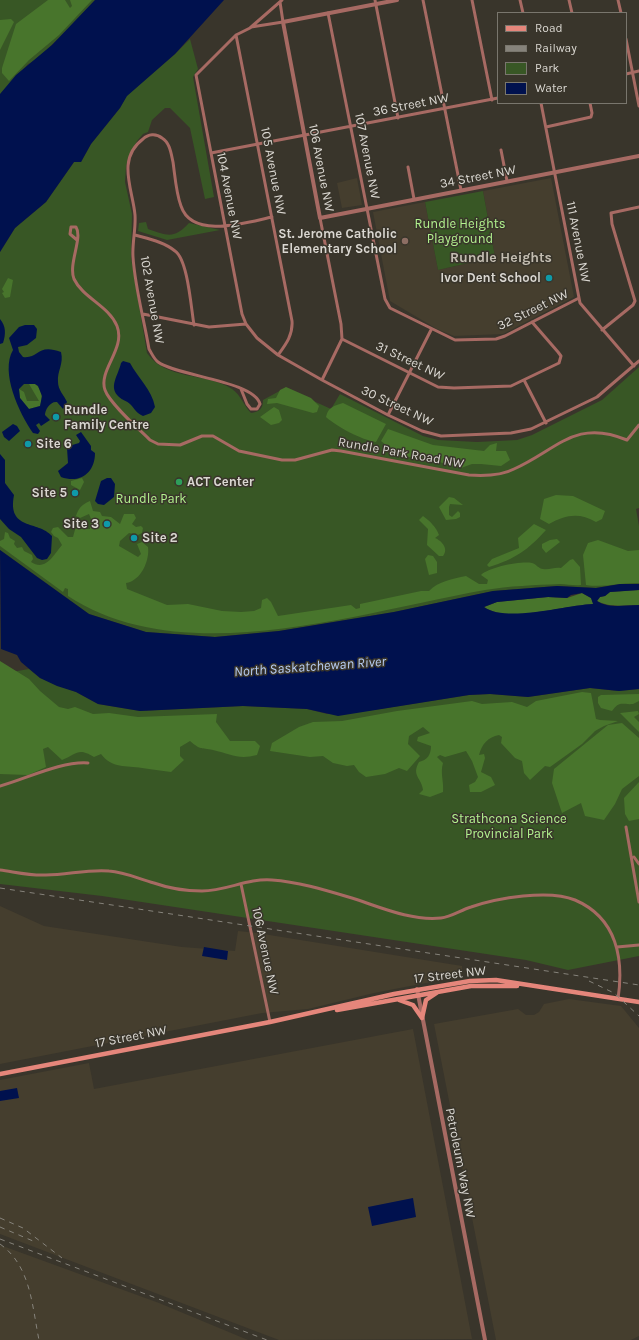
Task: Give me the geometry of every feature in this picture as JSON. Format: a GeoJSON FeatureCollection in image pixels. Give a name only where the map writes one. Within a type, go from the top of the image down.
{"type":"FeatureCollection","features":[{"type":"Feature","properties":{"kind":"main road","name":"17 Street NW"},"geometry":{"type":"LineString","coordinates":[[0,1074],[270,1022],[417,989],[470,981],[496,980],[639,1002]]}},
{"type":"Feature","properties":{"kind":"main road","name":"17 Street NW"},"geometry":{"type":"LineString","coordinates":[[313,1013],[478,986],[539,987]]}},
{"type":"Feature","properties":{"kind":"main road"},"geometry":{"type":"LineString","coordinates":[[422,1018],[426,1000],[441,991]]}},
{"type":"Feature","properties":{"kind":"main road"},"geometry":{"type":"LineString","coordinates":[[396,999],[413,1005],[422,1018]]}},
{"type":"Feature","properties":{"kind":"street"},"geometry":{"type":"LineString","coordinates":[[250,28],[375,2],[397,0]]}},
{"type":"Feature","properties":{"kind":"street"},"geometry":{"type":"LineString","coordinates":[[422,0],[461,190]]}},
{"type":"Feature","properties":{"kind":"street"},"geometry":{"type":"LineString","coordinates":[[472,0],[492,100]]}},
{"type":"Feature","properties":{"kind":"street"},"geometry":{"type":"LineString","coordinates":[[520,0],[523,12]]}},
{"type":"Feature","properties":{"kind":"street"},"geometry":{"type":"LineString","coordinates":[[570,0],[572,12]]}},
{"type":"Feature","properties":{"kind":"street"},"geometry":{"type":"LineString","coordinates":[[618,0],[621,12]]}},
{"type":"Feature","properties":{"kind":"street"},"geometry":{"type":"LineString","coordinates":[[236,35],[250,28],[281,1]]}},
{"type":"Feature","properties":{"kind":"street","name":"106 Avenue NW"},"geometry":{"type":"LineString","coordinates":[[281,1],[283,22],[341,324],[342,339]]}},
{"type":"Feature","properties":{"kind":"street"},"geometry":{"type":"LineString","coordinates":[[375,2],[398,118]]}},
{"type":"Feature","properties":{"kind":"street","name":"107 Avenue NW"},"geometry":{"type":"LineString","coordinates":[[328,13],[386,303]]}},
{"type":"Feature","properties":{"kind":"street","name":"104 Avenue NW"},"geometry":{"type":"LineString","coordinates":[[236,35],[198,72],[196,75],[196,80],[224,227],[242,314],[246,324]]}},
{"type":"Feature","properties":{"kind":"street","name":"105 Avenue NW"},"geometry":{"type":"LineString","coordinates":[[236,35],[292,326],[288,341],[278,355]]}},
{"type":"Feature","properties":{"kind":"street"},"geometry":{"type":"LineString","coordinates":[[627,44],[639,106]]}},
{"type":"Feature","properties":{"kind":"street"},"geometry":{"type":"LineString","coordinates":[[627,74],[639,71]]}},
{"type":"Feature","properties":{"kind":"street","name":"36 Street NW"},"geometry":{"type":"LineString","coordinates":[[211,153],[497,98]]}},
{"type":"Feature","properties":{"kind":"street","name":"111 Avenue NW"},"geometry":{"type":"LineString","coordinates":[[541,104],[579,298],[583,308],[634,366]]}},
{"type":"Feature","properties":{"kind":"street"},"geometry":{"type":"LineString","coordinates":[[546,127],[591,117],[592,113],[590,104]]}},
{"type":"Feature","properties":{"kind":"street","name":"102 Avenue NW"},"geometry":{"type":"LineString","coordinates":[[224,227],[199,223],[190,219],[182,210],[171,151],[167,142],[161,137],[154,135],[147,136],[140,140],[131,156],[128,168],[128,182],[135,214],[133,257],[150,349],[156,361],[166,367],[223,382],[241,389]]}},
{"type":"Feature","properties":{"kind":"street"},"geometry":{"type":"LineString","coordinates":[[501,150],[507,181]]}},
{"type":"Feature","properties":{"kind":"street","name":"34 Street NW"},"geometry":{"type":"LineString","coordinates":[[320,218],[639,156]]}},
{"type":"Feature","properties":{"kind":"street"},"geometry":{"type":"LineString","coordinates":[[408,167],[414,199]]}},
{"type":"Feature","properties":{"kind":"street"},"geometry":{"type":"LineString","coordinates":[[602,330],[633,305],[635,301],[612,224],[611,213],[639,207]]}},
{"type":"Feature","properties":{"kind":"street"},"geometry":{"type":"LineString","coordinates":[[224,227],[272,217]]}},
{"type":"Feature","properties":{"kind":"street"},"geometry":{"type":"LineString","coordinates":[[135,235],[167,245],[178,254],[184,264],[194,325]]}},
{"type":"Feature","properties":{"kind":"street","name":"Rundle Park Road NW"},"geometry":{"type":"LineString","coordinates":[[77,240],[72,271],[74,279],[113,319],[119,331],[118,346],[104,381],[106,392],[150,440],[158,444],[180,445],[207,435],[217,437],[240,451],[276,460],[295,460],[332,450],[341,450],[469,476],[493,475],[514,470],[571,437],[581,434],[602,432],[626,440],[639,425]]}},
{"type":"Feature","properties":{"kind":"street","name":"32 Street NW"},"geometry":{"type":"LineString","coordinates":[[386,303],[392,310],[431,330],[455,340],[496,339],[579,298]]}},
{"type":"Feature","properties":{"kind":"street"},"geometry":{"type":"LineString","coordinates":[[143,314],[194,325],[216,327],[246,324]]}},
{"type":"Feature","properties":{"kind":"street","name":"31 Street NW"},"geometry":{"type":"LineString","coordinates":[[342,339],[445,389],[511,386],[556,365],[560,359],[558,352],[532,322]]}},
{"type":"Feature","properties":{"kind":"street","name":"30 Street NW"},"geometry":{"type":"LineString","coordinates":[[246,324],[263,344],[278,355],[322,380],[388,415],[426,432],[447,436],[521,432],[546,422],[597,397],[639,361]]}},
{"type":"Feature","properties":{"kind":"street"},"geometry":{"type":"LineString","coordinates":[[388,415],[431,330]]}},
{"type":"Feature","properties":{"kind":"street"},"geometry":{"type":"LineString","coordinates":[[322,380],[342,339]]}},
{"type":"Feature","properties":{"kind":"street"},"geometry":{"type":"LineString","coordinates":[[524,380],[546,422]]}},
{"type":"Feature","properties":{"kind":"street"},"geometry":{"type":"LineString","coordinates":[[241,389],[259,399],[260,404],[257,409],[251,409],[247,404],[241,389]]}},
{"type":"Feature","properties":{"kind":"street"},"geometry":{"type":"LineString","coordinates":[[0,786],[72,764],[88,764]]}},
{"type":"Feature","properties":{"kind":"street"},"geometry":{"type":"LineString","coordinates":[[626,827],[631,848],[639,902]]}},
{"type":"Feature","properties":{"kind":"street"},"geometry":{"type":"LineString","coordinates":[[631,848],[636,862],[639,864]]}},
{"type":"Feature","properties":{"kind":"street"},"geometry":{"type":"LineString","coordinates":[[0,870],[45,875],[91,870],[109,871],[132,876],[162,886],[202,891],[272,880],[304,885],[390,911],[430,919],[446,917],[470,907],[494,901],[545,895],[558,895],[575,900],[589,908],[611,933],[617,947],[621,973],[618,999]]}},
{"type":"Feature","properties":{"kind":"street","name":"106 Avenue NW"},"geometry":{"type":"LineString","coordinates":[[241,884],[270,1022]]}},
{"type":"Feature","properties":{"kind":"street"},"geometry":{"type":"LineString","coordinates":[[617,947],[639,945]]}},
{"type":"Feature","properties":{"kind":"street","name":"Petroleum Way NW"},"geometry":{"type":"LineString","coordinates":[[417,989],[485,1340]]}},
{"type":"Feature","properties":{"kind":"shaded area"},"geometry":{"type":"Polygon","coordinates":[[[357,178],[362,205],[342,208],[337,183],[357,178]]]}},
{"type":"Feature","properties":{"kind":"shaded area"},"geometry":{"type":"Polygon","coordinates":[[[551,178],[574,297],[503,334],[454,336],[437,329],[390,301],[373,212],[425,202],[438,270],[495,257],[483,191],[551,178]]]}},
{"type":"Feature","properties":{"kind":"shaded area"},"geometry":{"type":"Polygon","coordinates":[[[0,906],[44,926],[182,947],[235,951],[238,931],[462,966],[462,976],[374,993],[308,1009],[262,1013],[0,1064],[0,906]]]}},
{"type":"Feature","properties":{"kind":"shaded area"},"geometry":{"type":"Polygon","coordinates":[[[569,999],[621,1006],[639,1028],[639,1336],[631,1340],[496,1340],[434,1024],[518,1009],[526,1015],[534,1015],[539,1012],[544,1004],[569,999]]]}},
{"type":"Feature","properties":{"kind":"shaded area"},"geometry":{"type":"Polygon","coordinates":[[[413,1029],[472,1339],[279,1340],[0,1234],[0,1080],[89,1063],[94,1089],[413,1029]]]}},
{"type":"Feature","properties":{"kind":"shaded area"},"geometry":{"type":"Polygon","coordinates":[[[0,1245],[159,1303],[248,1340],[0,1340],[0,1245]]]}},
{"type":"Feature","properties":{"kind":"green space"},"geometry":{"type":"Polygon","coordinates":[[[0,0],[95,0],[36,60],[28,64],[0,95],[0,0]]]}},
{"type":"Feature","properties":{"kind":"green space"},"geometry":{"type":"Polygon","coordinates":[[[48,0],[65,0],[70,8],[72,6],[70,0],[92,0],[59,35],[29,60],[9,81],[2,73],[2,68],[16,24],[48,0]]]}},
{"type":"Feature","properties":{"kind":"green space"},"geometry":{"type":"Polygon","coordinates":[[[11,19],[14,22],[0,50],[0,20],[11,19]]]}},
{"type":"Feature","properties":{"kind":"green space","name":"Rundle Park"},"geometry":{"type":"Polygon","coordinates":[[[190,39],[198,69],[193,77],[214,197],[205,199],[190,128],[170,108],[165,108],[152,120],[148,132],[143,134],[137,141],[128,158],[126,167],[125,182],[132,214],[131,258],[147,353],[155,362],[165,368],[175,372],[210,380],[232,389],[238,394],[251,413],[260,410],[263,400],[285,388],[331,409],[340,394],[423,436],[438,440],[477,442],[517,440],[532,435],[602,400],[639,367],[639,508],[636,509],[639,526],[639,584],[620,584],[596,588],[557,586],[493,591],[394,612],[279,631],[215,637],[146,632],[89,614],[0,550],[0,252],[15,228],[46,202],[74,162],[81,162],[91,144],[120,108],[126,96],[175,54],[190,39]]]}},
{"type":"Feature","properties":{"kind":"green space","name":"Rundle Heights Playground"},"geometry":{"type":"Polygon","coordinates":[[[483,191],[495,257],[438,270],[425,202],[483,191]]]}},
{"type":"Feature","properties":{"kind":"green space"},"geometry":{"type":"Polygon","coordinates":[[[146,222],[148,229],[170,235],[179,232],[189,223],[220,230],[167,240],[138,231],[139,223],[146,222]]]}},
{"type":"Feature","properties":{"kind":"green space"},"geometry":{"type":"Polygon","coordinates":[[[8,278],[13,280],[10,297],[5,298],[2,293],[4,292],[2,289],[8,278]]]}},
{"type":"Feature","properties":{"kind":"green space"},"geometry":{"type":"Polygon","coordinates":[[[29,384],[35,384],[37,386],[42,397],[40,406],[29,409],[20,398],[19,389],[24,392],[27,401],[39,401],[29,384]]]}},
{"type":"Feature","properties":{"kind":"green space"},"geometry":{"type":"Polygon","coordinates":[[[286,387],[311,398],[319,406],[317,412],[313,413],[277,403],[267,404],[268,399],[276,398],[280,390],[286,387]]]}},
{"type":"Feature","properties":{"kind":"green space"},"geometry":{"type":"Polygon","coordinates":[[[343,403],[386,424],[376,442],[364,439],[336,425],[326,417],[330,409],[343,403]]]}},
{"type":"Feature","properties":{"kind":"green space"},"geometry":{"type":"Polygon","coordinates":[[[274,407],[279,410],[282,420],[279,423],[271,425],[260,417],[274,407]]]}},
{"type":"Feature","properties":{"kind":"green space"},"geometry":{"type":"Polygon","coordinates":[[[388,429],[433,445],[484,451],[490,445],[497,443],[496,451],[506,451],[510,460],[501,466],[472,464],[461,468],[432,460],[423,461],[396,453],[381,441],[388,429]]]}},
{"type":"Feature","properties":{"kind":"green space"},"geometry":{"type":"Polygon","coordinates":[[[82,478],[84,482],[80,490],[71,485],[71,481],[82,478]]]}},
{"type":"Feature","properties":{"kind":"green space"},"geometry":{"type":"Polygon","coordinates":[[[556,495],[573,496],[605,511],[602,519],[596,522],[584,517],[572,516],[561,518],[549,524],[540,519],[544,499],[556,495]]]}},
{"type":"Feature","properties":{"kind":"green space"},"geometry":{"type":"Polygon","coordinates":[[[449,497],[454,498],[463,505],[450,504],[449,515],[452,517],[458,511],[460,513],[460,517],[446,520],[439,507],[449,497]]]}},
{"type":"Feature","properties":{"kind":"green space"},"geometry":{"type":"Polygon","coordinates":[[[90,501],[93,511],[100,512],[102,516],[111,517],[120,524],[124,514],[134,514],[136,518],[132,524],[136,527],[141,526],[143,528],[142,533],[138,535],[129,533],[120,541],[119,546],[138,557],[141,554],[137,544],[142,542],[148,547],[148,558],[140,574],[136,578],[126,583],[127,589],[167,605],[188,604],[222,611],[241,612],[254,611],[261,608],[262,600],[267,598],[271,602],[278,616],[351,605],[356,609],[360,608],[360,604],[421,591],[429,591],[441,583],[466,576],[479,584],[487,584],[488,580],[481,575],[491,569],[505,565],[532,563],[542,569],[561,568],[573,559],[580,567],[581,585],[551,584],[485,590],[328,622],[273,630],[218,633],[164,630],[114,618],[68,596],[68,589],[65,588],[63,592],[0,546],[0,541],[4,539],[5,532],[8,533],[10,538],[15,541],[14,544],[17,548],[22,547],[24,551],[32,555],[33,559],[31,562],[36,565],[41,565],[49,561],[62,545],[58,538],[51,532],[53,528],[58,527],[68,537],[73,537],[76,526],[79,529],[90,529],[91,519],[89,514],[80,518],[76,516],[81,507],[90,501]]]}},
{"type":"Feature","properties":{"kind":"green space"},"geometry":{"type":"Polygon","coordinates":[[[423,516],[438,532],[439,535],[435,538],[440,541],[445,548],[445,553],[443,556],[439,556],[427,545],[428,529],[419,520],[423,516]]]}},
{"type":"Feature","properties":{"kind":"green space"},"geometry":{"type":"Polygon","coordinates":[[[534,524],[546,530],[533,543],[506,561],[489,567],[487,565],[492,559],[519,548],[518,538],[534,524]]]}},
{"type":"Feature","properties":{"kind":"green space"},"geometry":{"type":"Polygon","coordinates":[[[557,539],[560,542],[546,553],[542,548],[542,544],[550,540],[557,539]]]}},
{"type":"Feature","properties":{"kind":"green space"},"geometry":{"type":"Polygon","coordinates":[[[598,540],[628,551],[639,550],[639,583],[599,586],[586,585],[583,555],[588,543],[598,540]]]}},
{"type":"Feature","properties":{"kind":"green space"},"geometry":{"type":"Polygon","coordinates":[[[428,555],[433,556],[437,562],[437,573],[429,575],[425,559],[428,555]]]}},
{"type":"Feature","properties":{"kind":"green space"},"geometry":{"type":"Polygon","coordinates":[[[639,590],[639,605],[607,605],[597,601],[600,597],[605,596],[610,592],[639,590]]]}},
{"type":"Feature","properties":{"kind":"green space"},"geometry":{"type":"Polygon","coordinates":[[[582,593],[591,598],[594,604],[521,614],[494,612],[484,607],[497,602],[548,597],[567,598],[582,593]]]}},
{"type":"Feature","properties":{"kind":"green space"},"geometry":{"type":"Polygon","coordinates":[[[0,661],[29,679],[40,691],[59,707],[68,709],[75,707],[93,714],[109,713],[138,717],[217,714],[216,722],[230,741],[255,741],[260,746],[257,755],[239,757],[201,748],[190,741],[180,747],[180,756],[184,760],[171,772],[120,766],[105,759],[101,754],[94,757],[84,752],[78,752],[62,760],[48,747],[43,749],[46,767],[28,775],[0,774],[0,661]]]}},
{"type":"Feature","properties":{"kind":"green space","name":"Strathcona Science Provincial Park"},"geometry":{"type":"Polygon","coordinates":[[[29,669],[40,678],[76,692],[98,704],[140,711],[243,706],[307,709],[327,714],[374,710],[469,695],[490,694],[528,697],[590,688],[618,691],[639,689],[639,956],[568,970],[526,960],[102,896],[0,884],[0,674],[29,669]]]}},
{"type":"Feature","properties":{"kind":"green space"},"geometry":{"type":"Polygon","coordinates":[[[582,692],[591,693],[596,719],[618,721],[595,731],[582,744],[550,767],[545,766],[530,780],[524,773],[522,761],[515,758],[501,743],[502,737],[499,735],[492,737],[484,744],[479,755],[484,754],[485,758],[481,772],[491,777],[495,785],[481,792],[470,792],[469,785],[475,782],[478,777],[472,761],[466,751],[445,757],[440,755],[437,757],[443,763],[443,792],[430,797],[419,794],[423,790],[416,774],[417,767],[419,762],[428,757],[431,749],[431,746],[417,741],[418,737],[430,733],[423,727],[409,736],[408,744],[420,756],[407,771],[399,768],[385,774],[366,777],[359,772],[354,765],[347,766],[333,763],[323,756],[310,757],[270,751],[272,743],[299,727],[313,722],[342,721],[397,711],[472,701],[482,704],[512,702],[527,707],[536,701],[582,692]]]}},
{"type":"Feature","properties":{"kind":"green space"},"geometry":{"type":"Polygon","coordinates":[[[639,694],[639,701],[633,704],[619,704],[612,711],[601,708],[598,703],[598,697],[601,695],[639,694]]]}},
{"type":"Feature","properties":{"kind":"green space"},"geometry":{"type":"Polygon","coordinates":[[[638,711],[639,714],[634,717],[639,722],[639,732],[620,713],[638,711]]]}},
{"type":"Feature","properties":{"kind":"green space"},"geometry":{"type":"Polygon","coordinates":[[[622,723],[639,738],[639,776],[622,789],[615,804],[604,820],[585,816],[581,803],[562,813],[552,783],[554,769],[608,725],[622,723]]]}},
{"type":"Feature","properties":{"kind":"green space"},"geometry":{"type":"Polygon","coordinates":[[[639,782],[639,819],[629,821],[625,814],[624,798],[639,782]]]}},
{"type":"Feature","properties":{"kind":"water"},"geometry":{"type":"Polygon","coordinates":[[[95,0],[224,0],[175,54],[127,96],[120,108],[91,144],[81,162],[74,162],[46,202],[15,228],[0,252],[0,94],[16,75],[52,45],[95,0]]]}},
{"type":"Feature","properties":{"kind":"water"},"geometry":{"type":"Polygon","coordinates":[[[0,319],[4,327],[5,336],[3,343],[0,344],[0,319]]]}},
{"type":"Feature","properties":{"kind":"water"},"geometry":{"type":"Polygon","coordinates":[[[34,325],[37,329],[36,338],[27,345],[18,347],[19,352],[23,357],[32,356],[47,349],[61,352],[62,356],[58,374],[58,385],[67,402],[63,409],[57,402],[54,402],[48,406],[45,415],[50,420],[41,426],[39,423],[36,425],[40,431],[38,434],[33,433],[22,415],[10,381],[9,369],[13,350],[9,338],[19,327],[34,325]],[[24,384],[19,389],[20,398],[29,409],[40,406],[42,396],[38,386],[35,384],[24,384]]]}},
{"type":"Feature","properties":{"kind":"water"},"geometry":{"type":"Polygon","coordinates":[[[123,361],[130,363],[151,395],[155,407],[151,413],[143,416],[141,415],[116,393],[114,385],[123,361]]]}},
{"type":"Feature","properties":{"kind":"water"},"geometry":{"type":"Polygon","coordinates":[[[13,424],[17,426],[20,431],[9,441],[4,437],[2,432],[13,424]]]}},
{"type":"Feature","properties":{"kind":"water"},"geometry":{"type":"Polygon","coordinates":[[[81,432],[91,446],[91,450],[95,453],[92,466],[85,475],[80,478],[68,479],[61,477],[58,471],[68,463],[67,448],[79,443],[80,441],[76,435],[81,432]]]}},
{"type":"Feature","properties":{"kind":"water"},"geometry":{"type":"Polygon","coordinates":[[[0,454],[5,460],[5,483],[14,495],[13,506],[15,514],[19,520],[46,531],[52,536],[51,553],[47,559],[42,560],[37,558],[21,537],[9,529],[0,519],[0,454]]]}},
{"type":"Feature","properties":{"kind":"water"},"geometry":{"type":"Polygon","coordinates":[[[111,478],[115,484],[114,497],[104,505],[98,504],[95,501],[101,481],[111,478]]]}},
{"type":"Feature","properties":{"kind":"water","name":"North Saskatchewan River"},"geometry":{"type":"Polygon","coordinates":[[[0,550],[89,614],[146,632],[215,637],[279,631],[394,612],[493,591],[557,586],[596,588],[620,584],[639,584],[639,590],[610,592],[605,596],[600,597],[597,601],[612,606],[639,605],[639,689],[619,691],[590,688],[528,697],[490,694],[469,695],[338,716],[307,709],[243,706],[140,711],[98,704],[76,692],[57,686],[40,678],[21,662],[17,655],[1,649],[0,550]],[[582,593],[571,595],[567,598],[548,597],[497,602],[484,607],[494,612],[537,612],[593,604],[591,598],[582,593]]]}},
{"type":"Feature","properties":{"kind":"water"},"geometry":{"type":"Polygon","coordinates":[[[204,947],[228,951],[227,960],[202,956],[204,947]]]}},
{"type":"Feature","properties":{"kind":"water"},"geometry":{"type":"Polygon","coordinates":[[[17,1088],[19,1098],[0,1101],[0,1091],[17,1088]]]}},
{"type":"Feature","properties":{"kind":"water"},"geometry":{"type":"Polygon","coordinates":[[[413,1198],[416,1217],[372,1226],[368,1207],[413,1198]]]}},
{"type":"Feature","properties":{"kind":"railway"},"geometry":{"type":"LineString","coordinates":[[0,888],[639,985]]}},
{"type":"Feature","properties":{"kind":"railway"},"geometry":{"type":"LineString","coordinates":[[589,981],[614,993],[639,1016]]}},
{"type":"Feature","properties":{"kind":"railway"},"geometry":{"type":"LineString","coordinates":[[0,1218],[23,1228],[62,1258]]}},
{"type":"Feature","properties":{"kind":"railway"},"geometry":{"type":"LineString","coordinates":[[0,1227],[33,1241]]}},
{"type":"Feature","properties":{"kind":"railway"},"geometry":{"type":"LineString","coordinates":[[0,1239],[267,1340]]}},
{"type":"Feature","properties":{"kind":"railway"},"geometry":{"type":"LineString","coordinates":[[0,1244],[10,1253],[24,1275],[32,1300],[39,1340]]}},
{"type":"Feature","properties":{"kind":"place","name":"St. Jerome Catholic Elementary School"},"geometry":{"type":"Point","coordinates":[405,241]}},
{"type":"Feature","properties":{"kind":"place","name":"Ivor Dent School"},"geometry":{"type":"Point","coordinates":[549,278]}},
{"type":"Feature","properties":{"kind":"place","name":"Rundle Family Centre"},"geometry":{"type":"Point","coordinates":[56,417]}},
{"type":"Feature","properties":{"kind":"place","name":"Site 6"},"geometry":{"type":"Point","coordinates":[28,444]}},
{"type":"Feature","properties":{"kind":"place","name":"ACT Center"},"geometry":{"type":"Point","coordinates":[179,482]}},
{"type":"Feature","properties":{"kind":"place","name":"Site 5"},"geometry":{"type":"Point","coordinates":[75,493]}},
{"type":"Feature","properties":{"kind":"place","name":"Site 3"},"geometry":{"type":"Point","coordinates":[107,524]}},
{"type":"Feature","properties":{"kind":"place","name":"Site 2"},"geometry":{"type":"Point","coordinates":[134,538]}},
{"type":"Feature","properties":{"kind":"district","name":"Rundle Heights"},"geometry":{"type":"Point","coordinates":[501,258]}}]}
